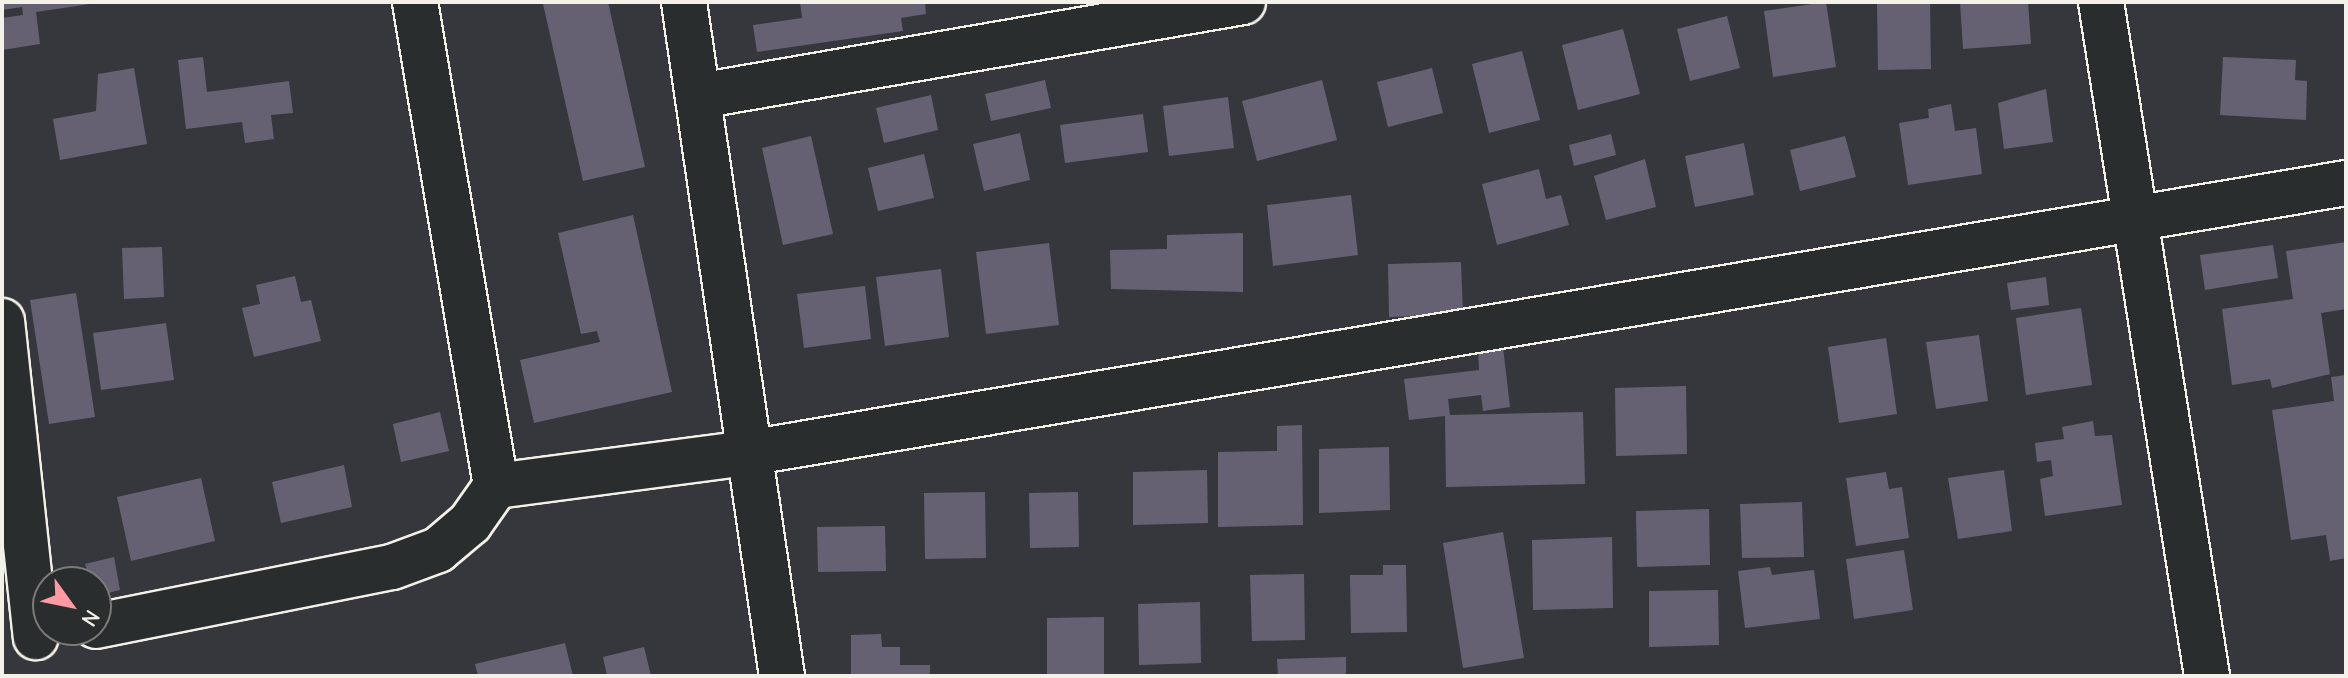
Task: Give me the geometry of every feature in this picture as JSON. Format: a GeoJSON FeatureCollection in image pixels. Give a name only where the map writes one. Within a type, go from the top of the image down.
{"type":"FeatureCollection","features":[{"type":"Feature","properties":{"kind":"street"},"geometry":{"type":"LineString","coordinates":[[112,623],[392,567],[438,550],[470,523],[496,486],[415,2]]}},
{"type":"Feature","properties":{"kind":"street"},"geometry":{"type":"LineString","coordinates":[[684,2],[754,452],[782,676]]}},
{"type":"Feature","properties":{"kind":"street"},"geometry":{"type":"LineString","coordinates":[[699,96],[1243,2]]}},
{"type":"Feature","properties":{"kind":"street"},"geometry":{"type":"LineString","coordinates":[[2101,2],[2207,676]]}},
{"type":"Feature","properties":{"kind":"street"},"geometry":{"type":"LineString","coordinates":[[496,486],[754,452],[2133,214],[2346,183]]}},
{"type":"Feature","properties":{"kind":"street"},"geometry":{"type":"LineString","coordinates":[[2,321],[32,592]]}},
{"type":"Feature","properties":{"kind":"building"},"geometry":{"type":"Polygon","coordinates":[[[2,2],[90,4],[36,12],[40,44],[2,50],[2,18],[23,15],[22,7],[2,10],[2,2]]]}},
{"type":"Feature","properties":{"kind":"building"},"geometry":{"type":"Polygon","coordinates":[[[608,2],[645,167],[583,181],[543,4],[608,2]]]}},
{"type":"Feature","properties":{"kind":"building"},"geometry":{"type":"Polygon","coordinates":[[[800,2],[925,2],[926,14],[901,18],[903,31],[757,52],[753,25],[802,18],[800,2]]]}},
{"type":"Feature","properties":{"kind":"building"},"geometry":{"type":"Polygon","coordinates":[[[1826,2],[1836,67],[1773,77],[1764,11],[1826,2]]]}},
{"type":"Feature","properties":{"kind":"building"},"geometry":{"type":"Polygon","coordinates":[[[1877,2],[1930,2],[1931,69],[1878,70],[1877,2]]]}},
{"type":"Feature","properties":{"kind":"building"},"geometry":{"type":"Polygon","coordinates":[[[1960,2],[2028,2],[2031,44],[1963,49],[1960,2]]]}},
{"type":"Feature","properties":{"kind":"building"},"geometry":{"type":"Polygon","coordinates":[[[1727,16],[1740,68],[1690,81],[1677,29],[1727,16]]]}},
{"type":"Feature","properties":{"kind":"building"},"geometry":{"type":"Polygon","coordinates":[[[1623,29],[1640,94],[1578,110],[1562,45],[1623,29]]]}},
{"type":"Feature","properties":{"kind":"building"},"geometry":{"type":"Polygon","coordinates":[[[1522,51],[1540,120],[1489,133],[1472,64],[1522,51]]]}},
{"type":"Feature","properties":{"kind":"building"},"geometry":{"type":"Polygon","coordinates":[[[203,57],[207,92],[289,81],[293,113],[271,115],[274,139],[245,143],[242,122],[186,129],[178,60],[203,57]]]}},
{"type":"Feature","properties":{"kind":"building"},"geometry":{"type":"Polygon","coordinates":[[[2223,57],[2296,60],[2295,80],[2307,81],[2306,120],[2220,115],[2223,57]]]}},
{"type":"Feature","properties":{"kind":"building"},"geometry":{"type":"Polygon","coordinates":[[[134,68],[147,144],[60,160],[53,119],[96,111],[98,74],[134,68]]]}},
{"type":"Feature","properties":{"kind":"building"},"geometry":{"type":"Polygon","coordinates":[[[1432,68],[1443,113],[1388,127],[1377,82],[1432,68]]]}},
{"type":"Feature","properties":{"kind":"building"},"geometry":{"type":"Polygon","coordinates":[[[1045,80],[1051,108],[991,121],[985,94],[1045,80]]]}},
{"type":"Feature","properties":{"kind":"building"},"geometry":{"type":"Polygon","coordinates":[[[1322,80],[1337,140],[1257,161],[1242,101],[1322,80]]]}},
{"type":"Feature","properties":{"kind":"building"},"geometry":{"type":"Polygon","coordinates":[[[2046,89],[2053,142],[2004,149],[1998,103],[2046,89]]]}},
{"type":"Feature","properties":{"kind":"building"},"geometry":{"type":"Polygon","coordinates":[[[931,95],[938,130],[884,143],[876,108],[931,95]]]}},
{"type":"Feature","properties":{"kind":"building"},"geometry":{"type":"Polygon","coordinates":[[[1228,97],[1234,148],[1169,156],[1163,106],[1228,97]]]}},
{"type":"Feature","properties":{"kind":"building"},"geometry":{"type":"Polygon","coordinates":[[[1951,104],[1955,131],[1976,128],[1982,174],[1908,185],[1899,123],[1929,118],[1928,109],[1951,104]]]}},
{"type":"Feature","properties":{"kind":"building"},"geometry":{"type":"Polygon","coordinates":[[[1143,114],[1148,152],[1065,163],[1060,125],[1143,114]]]}},
{"type":"Feature","properties":{"kind":"building"},"geometry":{"type":"Polygon","coordinates":[[[1020,133],[1030,180],[984,191],[973,144],[1020,133]]]}},
{"type":"Feature","properties":{"kind":"building"},"geometry":{"type":"Polygon","coordinates":[[[1611,134],[1616,155],[1574,166],[1569,145],[1611,134]]]}},
{"type":"Feature","properties":{"kind":"building"},"geometry":{"type":"Polygon","coordinates":[[[811,136],[833,234],[783,245],[762,148],[811,136]]]}},
{"type":"Feature","properties":{"kind":"building"},"geometry":{"type":"Polygon","coordinates":[[[1845,136],[1856,177],[1800,191],[1790,150],[1845,136]]]}},
{"type":"Feature","properties":{"kind":"building"},"geometry":{"type":"Polygon","coordinates":[[[1744,143],[1754,195],[1695,207],[1685,156],[1744,143]]]}},
{"type":"Feature","properties":{"kind":"building"},"geometry":{"type":"Polygon","coordinates":[[[924,154],[934,198],[878,211],[868,168],[924,154]]]}},
{"type":"Feature","properties":{"kind":"building"},"geometry":{"type":"Polygon","coordinates":[[[1645,159],[1656,207],[1606,220],[1594,176],[1645,159]]]}},
{"type":"Feature","properties":{"kind":"building"},"geometry":{"type":"Polygon","coordinates":[[[1539,169],[1546,199],[1561,195],[1569,225],[1497,245],[1482,184],[1539,169]]]}},
{"type":"Feature","properties":{"kind":"building"},"geometry":{"type":"Polygon","coordinates":[[[1351,195],[1358,255],[1273,266],[1267,205],[1351,195]]]}},
{"type":"Feature","properties":{"kind":"building"},"geometry":{"type":"Polygon","coordinates":[[[633,215],[672,392],[534,423],[520,360],[600,342],[597,331],[581,334],[558,233],[633,215]]]}},
{"type":"Feature","properties":{"kind":"building"},"geometry":{"type":"Polygon","coordinates":[[[1243,233],[1243,292],[1111,289],[1110,250],[1167,249],[1167,235],[1243,233]]]}},
{"type":"Feature","properties":{"kind":"building"},"geometry":{"type":"Polygon","coordinates":[[[2346,242],[2346,309],[2321,313],[2330,374],[2272,388],[2270,379],[2232,385],[2222,309],[2293,299],[2286,251],[2346,242]]]}},
{"type":"Feature","properties":{"kind":"building"},"geometry":{"type":"Polygon","coordinates":[[[1049,243],[1059,325],[986,334],[976,252],[1049,243]]]}},
{"type":"Feature","properties":{"kind":"building"},"geometry":{"type":"Polygon","coordinates":[[[2273,245],[2278,278],[2205,290],[2200,255],[2273,245]]]}},
{"type":"Feature","properties":{"kind":"building"},"geometry":{"type":"Polygon","coordinates":[[[162,247],[164,297],[124,299],[122,248],[162,247]]]}},
{"type":"Feature","properties":{"kind":"building"},"geometry":{"type":"Polygon","coordinates":[[[1461,262],[1463,315],[1389,317],[1388,264],[1461,262]]]}},
{"type":"Feature","properties":{"kind":"building"},"geometry":{"type":"Polygon","coordinates":[[[941,269],[949,337],[885,346],[876,277],[941,269]]]}},
{"type":"Feature","properties":{"kind":"building"},"geometry":{"type":"Polygon","coordinates":[[[295,276],[301,302],[311,300],[321,341],[254,357],[242,308],[260,304],[256,285],[295,276]]]}},
{"type":"Feature","properties":{"kind":"building"},"geometry":{"type":"Polygon","coordinates":[[[2046,277],[2049,305],[2011,310],[2007,283],[2046,277]]]}},
{"type":"Feature","properties":{"kind":"building"},"geometry":{"type":"Polygon","coordinates":[[[865,286],[871,339],[804,348],[797,294],[865,286]]]}},
{"type":"Feature","properties":{"kind":"building"},"geometry":{"type":"Polygon","coordinates":[[[76,293],[95,417],[49,424],[30,300],[76,293]]]}},
{"type":"Feature","properties":{"kind":"building"},"geometry":{"type":"Polygon","coordinates":[[[2081,308],[2092,385],[2026,395],[2016,318],[2081,308]]]}},
{"type":"Feature","properties":{"kind":"building"},"geometry":{"type":"Polygon","coordinates":[[[166,323],[174,380],[101,390],[93,333],[166,323]]]}},
{"type":"Feature","properties":{"kind":"building"},"geometry":{"type":"Polygon","coordinates":[[[1979,335],[1988,401],[1936,409],[1926,342],[1979,335]]]}},
{"type":"Feature","properties":{"kind":"building"},"geometry":{"type":"Polygon","coordinates":[[[1886,338],[1897,414],[1839,423],[1828,347],[1886,338]]]}},
{"type":"Feature","properties":{"kind":"building"},"geometry":{"type":"Polygon","coordinates":[[[1503,347],[1510,407],[1483,411],[1481,395],[1448,399],[1450,415],[1583,412],[1585,484],[1446,487],[1445,416],[1409,420],[1404,379],[1479,370],[1478,350],[1503,347]]]}},
{"type":"Feature","properties":{"kind":"building"},"geometry":{"type":"Polygon","coordinates":[[[2346,375],[2346,558],[2330,561],[2326,535],[2291,540],[2272,410],[2334,401],[2331,377],[2346,375]]]}},
{"type":"Feature","properties":{"kind":"building"},"geometry":{"type":"Polygon","coordinates":[[[1686,386],[1687,454],[1616,456],[1615,388],[1686,386]]]}},
{"type":"Feature","properties":{"kind":"building"},"geometry":{"type":"Polygon","coordinates":[[[440,412],[449,451],[401,462],[393,424],[440,412]]]}},
{"type":"Feature","properties":{"kind":"building"},"geometry":{"type":"Polygon","coordinates":[[[2093,421],[2095,436],[2112,435],[2122,505],[2045,516],[2040,479],[2053,476],[2051,460],[2037,462],[2035,443],[2064,439],[2062,427],[2093,421]]]}},
{"type":"Feature","properties":{"kind":"building"},"geometry":{"type":"Polygon","coordinates":[[[1302,425],[1303,525],[1218,527],[1218,452],[1277,451],[1277,426],[1302,425]]]}},
{"type":"Feature","properties":{"kind":"building"},"geometry":{"type":"Polygon","coordinates":[[[1389,447],[1390,510],[1319,513],[1319,449],[1389,447]]]}},
{"type":"Feature","properties":{"kind":"building"},"geometry":{"type":"Polygon","coordinates":[[[344,465],[352,507],[281,523],[272,482],[344,465]]]}},
{"type":"Feature","properties":{"kind":"building"},"geometry":{"type":"Polygon","coordinates":[[[1207,470],[1208,523],[1133,525],[1133,472],[1207,470]]]}},
{"type":"Feature","properties":{"kind":"building"},"geometry":{"type":"Polygon","coordinates":[[[2004,470],[2012,531],[1958,539],[1948,478],[2004,470]]]}},
{"type":"Feature","properties":{"kind":"building"},"geometry":{"type":"Polygon","coordinates":[[[1886,472],[1889,489],[1902,487],[1909,538],[1856,546],[1846,478],[1886,472]]]}},
{"type":"Feature","properties":{"kind":"building"},"geometry":{"type":"Polygon","coordinates":[[[201,478],[215,541],[131,561],[117,497],[201,478]]]}},
{"type":"Feature","properties":{"kind":"building"},"geometry":{"type":"Polygon","coordinates":[[[985,492],[986,558],[925,559],[924,493],[985,492]]]}},
{"type":"Feature","properties":{"kind":"building"},"geometry":{"type":"Polygon","coordinates":[[[1078,492],[1079,547],[1030,548],[1029,493],[1078,492]]]}},
{"type":"Feature","properties":{"kind":"building"},"geometry":{"type":"Polygon","coordinates":[[[1802,502],[1804,557],[1742,558],[1740,504],[1802,502]]]}},
{"type":"Feature","properties":{"kind":"building"},"geometry":{"type":"Polygon","coordinates":[[[1709,509],[1710,565],[1637,567],[1636,511],[1709,509]]]}},
{"type":"Feature","properties":{"kind":"building"},"geometry":{"type":"Polygon","coordinates":[[[885,526],[886,571],[818,572],[817,527],[885,526]]]}},
{"type":"Feature","properties":{"kind":"building"},"geometry":{"type":"Polygon","coordinates":[[[1503,532],[1524,658],[1463,668],[1443,543],[1503,532]]]}},
{"type":"Feature","properties":{"kind":"building"},"geometry":{"type":"Polygon","coordinates":[[[1612,537],[1613,608],[1533,610],[1532,540],[1612,537]]]}},
{"type":"Feature","properties":{"kind":"building"},"geometry":{"type":"Polygon","coordinates":[[[1904,550],[1913,610],[1854,619],[1846,559],[1904,550]]]}},
{"type":"Feature","properties":{"kind":"building"},"geometry":{"type":"Polygon","coordinates":[[[114,557],[120,590],[112,592],[112,566],[85,564],[114,557]]]}},
{"type":"Feature","properties":{"kind":"building"},"geometry":{"type":"Polygon","coordinates":[[[1383,565],[1406,565],[1407,632],[1351,633],[1350,575],[1383,575],[1383,565]]]}},
{"type":"Feature","properties":{"kind":"building"},"geometry":{"type":"Polygon","coordinates":[[[1770,567],[1772,575],[1814,570],[1820,619],[1745,628],[1738,571],[1770,567]]]}},
{"type":"Feature","properties":{"kind":"building"},"geometry":{"type":"Polygon","coordinates":[[[1304,574],[1305,640],[1252,641],[1250,575],[1304,574]]]}},
{"type":"Feature","properties":{"kind":"building"},"geometry":{"type":"Polygon","coordinates":[[[1718,590],[1719,645],[1649,647],[1649,591],[1718,590]]]}},
{"type":"Feature","properties":{"kind":"building"},"geometry":{"type":"Polygon","coordinates":[[[1200,602],[1201,663],[1139,665],[1138,604],[1200,602]]]}},
{"type":"Feature","properties":{"kind":"building"},"geometry":{"type":"Polygon","coordinates":[[[1104,617],[1104,676],[1047,676],[1047,618],[1104,617]]]}},
{"type":"Feature","properties":{"kind":"building"},"geometry":{"type":"Polygon","coordinates":[[[881,634],[882,647],[900,647],[900,665],[930,665],[930,676],[851,676],[851,635],[881,634]]]}},
{"type":"Feature","properties":{"kind":"building"},"geometry":{"type":"Polygon","coordinates":[[[565,643],[573,676],[478,676],[475,664],[565,643]]]}},
{"type":"Feature","properties":{"kind":"building"},"geometry":{"type":"Polygon","coordinates":[[[644,647],[651,676],[607,676],[603,657],[644,647]]]}},
{"type":"Feature","properties":{"kind":"building"},"geometry":{"type":"Polygon","coordinates":[[[1346,657],[1346,676],[1278,676],[1277,659],[1346,657]]]}}]}
